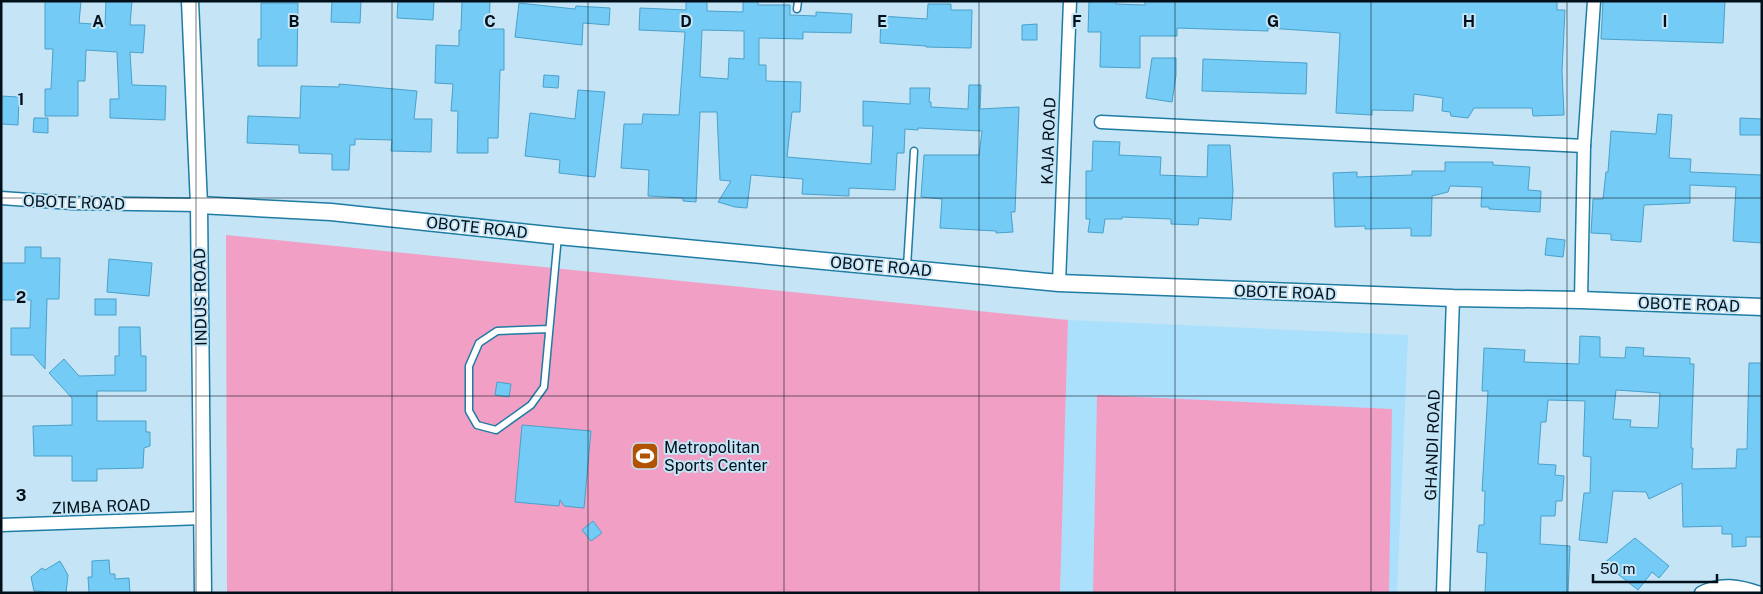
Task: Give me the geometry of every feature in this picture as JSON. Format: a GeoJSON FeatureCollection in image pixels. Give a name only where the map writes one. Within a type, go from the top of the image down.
{"type":"FeatureCollection","features":[{"type":"Feature","properties":{"kind":"street","name":"INDUS ROAD"},"geometry":{"type":"LineString","coordinates":[[190,1],[199,205],[203,593]]}},
{"type":"Feature","properties":{"kind":"street","name":"KAJA ROAD"},"geometry":{"type":"LineString","coordinates":[[1058,283],[1070,1]]}},
{"type":"Feature","properties":{"kind":"street"},"geometry":{"type":"LineString","coordinates":[[1581,300],[1584,146],[1594,1]]}},
{"type":"Feature","properties":{"kind":"street"},"geometry":{"type":"LineString","coordinates":[[1101,122],[1584,146]]}},
{"type":"Feature","properties":{"kind":"street","name":"OBOTE ROAD"},"geometry":{"type":"LineString","coordinates":[[1,198],[72,203],[199,205],[331,212],[558,236],[1058,283],[1453,298],[1581,300],[1762,307]]}},
{"type":"Feature","properties":{"kind":"street","name":"GHANDI ROAD"},"geometry":{"type":"LineString","coordinates":[[1443,593],[1453,298]]}},
{"type":"Feature","properties":{"kind":"street","name":"ZIMBA ROAD"},"geometry":{"type":"LineString","coordinates":[[1,526],[203,518]]}},
{"type":"Feature","properties":{"kind":"street"},"geometry":{"type":"LineString","coordinates":[[1701,593],[1716,586],[1733,586],[1760,593]]}},
{"type":"Feature","properties":{"kind":"lane"},"geometry":{"type":"LineString","coordinates":[[797,9],[798,1]]}},
{"type":"Feature","properties":{"kind":"lane"},"geometry":{"type":"LineString","coordinates":[[907,268],[914,151]]}},
{"type":"Feature","properties":{"kind":"lane"},"geometry":{"type":"LineString","coordinates":[[549,329],[497,331],[479,343],[469,366],[469,411],[477,425],[496,430],[531,405],[544,387],[558,236]]}},
{"type":"Feature","properties":{"kind":"shaded area","name":"Metropolitan Sports Center"},"geometry":{"type":"Polygon","coordinates":[[[226,235],[1068,320],[1060,593],[227,593],[226,235]]]}},
{"type":"Feature","properties":{"kind":"shaded area"},"geometry":{"type":"Polygon","coordinates":[[[1068,320],[1408,335],[1397,593],[1060,593],[1068,320]]]}},
{"type":"Feature","properties":{"kind":"shaded area"},"geometry":{"type":"Polygon","coordinates":[[[1097,395],[1392,409],[1389,593],[1093,593],[1097,395]]]}},
{"type":"Feature","properties":{"kind":"building"},"geometry":{"type":"Polygon","coordinates":[[[45,1],[81,1],[79,23],[105,25],[106,1],[132,1],[130,25],[145,25],[143,53],[130,52],[132,85],[166,86],[165,120],[110,118],[110,99],[119,99],[117,52],[86,50],[85,81],[78,81],[78,116],[45,116],[45,89],[51,89],[53,49],[45,49],[45,1]]]}},
{"type":"Feature","properties":{"kind":"building"},"geometry":{"type":"Polygon","coordinates":[[[332,1],[361,1],[360,23],[331,22],[332,1]]]}},
{"type":"Feature","properties":{"kind":"building"},"geometry":{"type":"Polygon","coordinates":[[[398,1],[434,1],[433,20],[397,18],[398,1]]]}},
{"type":"Feature","properties":{"kind":"building"},"geometry":{"type":"Polygon","coordinates":[[[462,1],[490,1],[489,29],[504,29],[504,70],[500,70],[498,138],[488,138],[488,153],[457,153],[458,111],[451,111],[453,84],[435,83],[436,45],[459,46],[462,1]]]}},
{"type":"Feature","properties":{"kind":"building"},"geometry":{"type":"Polygon","coordinates":[[[686,1],[707,1],[707,11],[743,12],[743,1],[758,1],[758,5],[790,5],[790,15],[816,16],[816,12],[852,14],[851,33],[803,32],[803,39],[759,38],[759,65],[766,65],[766,81],[801,82],[800,112],[792,112],[787,157],[871,164],[873,126],[863,126],[863,101],[910,104],[910,88],[930,88],[929,102],[931,102],[931,107],[968,109],[969,85],[981,85],[980,109],[1019,107],[1015,212],[1011,212],[1013,232],[996,233],[996,231],[940,228],[942,199],[921,197],[924,155],[979,155],[982,131],[905,129],[904,153],[897,153],[895,190],[849,188],[849,196],[802,194],[803,179],[751,175],[747,208],[718,202],[731,181],[720,180],[717,112],[700,112],[696,202],[683,201],[683,198],[648,196],[649,170],[621,168],[624,124],[642,124],[643,114],[679,115],[685,32],[639,30],[640,8],[686,10],[686,1]],[[702,30],[700,77],[728,79],[729,58],[744,59],[744,31],[702,30]]]}},
{"type":"Feature","properties":{"kind":"building"},"geometry":{"type":"Polygon","coordinates":[[[1116,1],[1116,4],[1145,5],[1145,1],[1557,1],[1557,10],[1565,10],[1562,71],[1564,115],[1533,116],[1532,108],[1474,108],[1468,118],[1451,116],[1450,112],[1442,111],[1443,98],[1414,94],[1413,111],[1372,110],[1372,115],[1336,113],[1340,33],[1268,28],[1268,31],[1177,28],[1177,36],[1140,36],[1140,68],[1100,67],[1101,32],[1088,32],[1089,2],[1116,1]]]}},
{"type":"Feature","properties":{"kind":"building"},"geometry":{"type":"Polygon","coordinates":[[[1603,1],[1725,1],[1723,43],[1601,39],[1603,1]]]}},
{"type":"Feature","properties":{"kind":"building"},"geometry":{"type":"Polygon","coordinates":[[[261,3],[298,3],[297,66],[258,66],[258,39],[261,39],[261,3]]]}},
{"type":"Feature","properties":{"kind":"building"},"geometry":{"type":"Polygon","coordinates":[[[519,3],[575,9],[576,6],[610,8],[609,25],[583,23],[582,45],[515,37],[519,3]]]}},
{"type":"Feature","properties":{"kind":"building"},"geometry":{"type":"Polygon","coordinates":[[[928,4],[951,4],[951,10],[972,10],[971,48],[880,43],[881,16],[927,19],[928,4]]]}},
{"type":"Feature","properties":{"kind":"building"},"geometry":{"type":"Polygon","coordinates":[[[1037,24],[1037,40],[1022,40],[1022,25],[1037,24]]]}},
{"type":"Feature","properties":{"kind":"building"},"geometry":{"type":"Polygon","coordinates":[[[1152,58],[1176,58],[1176,75],[1172,102],[1146,98],[1152,58]]]}},
{"type":"Feature","properties":{"kind":"building"},"geometry":{"type":"Polygon","coordinates":[[[1203,59],[1307,63],[1306,94],[1202,91],[1203,59]]]}},
{"type":"Feature","properties":{"kind":"building"},"geometry":{"type":"Polygon","coordinates":[[[544,75],[559,76],[558,88],[543,87],[544,75]]]}},
{"type":"Feature","properties":{"kind":"building"},"geometry":{"type":"Polygon","coordinates":[[[339,84],[417,91],[414,119],[432,119],[431,152],[391,151],[392,140],[355,139],[355,145],[350,145],[349,170],[332,170],[332,154],[299,153],[299,145],[247,143],[248,116],[300,118],[301,86],[339,87],[339,84]]]}},
{"type":"Feature","properties":{"kind":"building"},"geometry":{"type":"Polygon","coordinates":[[[578,90],[605,92],[595,177],[559,173],[560,160],[525,156],[530,113],[575,119],[578,90]]]}},
{"type":"Feature","properties":{"kind":"building"},"geometry":{"type":"Polygon","coordinates":[[[1,96],[19,97],[18,125],[1,124],[1,96]]]}},
{"type":"Feature","properties":{"kind":"building"},"geometry":{"type":"Polygon","coordinates":[[[1658,114],[1672,115],[1669,158],[1691,159],[1690,172],[1762,175],[1762,243],[1733,241],[1736,187],[1690,185],[1690,203],[1644,205],[1641,242],[1611,240],[1611,234],[1591,233],[1593,199],[1603,199],[1606,172],[1608,172],[1611,131],[1656,134],[1658,114]]]}},
{"type":"Feature","properties":{"kind":"building"},"geometry":{"type":"Polygon","coordinates":[[[34,118],[48,118],[48,133],[33,132],[34,118]]]}},
{"type":"Feature","properties":{"kind":"building"},"geometry":{"type":"Polygon","coordinates":[[[1740,118],[1762,119],[1762,135],[1740,135],[1740,118]]]}},
{"type":"Feature","properties":{"kind":"building"},"geometry":{"type":"Polygon","coordinates":[[[1093,141],[1120,142],[1119,155],[1161,157],[1160,175],[1207,177],[1208,145],[1230,145],[1233,191],[1231,220],[1199,218],[1198,225],[1171,224],[1171,219],[1122,217],[1122,219],[1105,219],[1103,233],[1088,232],[1090,219],[1086,219],[1086,171],[1092,171],[1093,141]]]}},
{"type":"Feature","properties":{"kind":"building"},"geometry":{"type":"Polygon","coordinates":[[[1445,162],[1493,162],[1493,165],[1530,167],[1528,190],[1541,191],[1540,212],[1481,207],[1482,187],[1450,186],[1448,192],[1432,196],[1431,236],[1411,236],[1411,228],[1365,229],[1365,226],[1335,227],[1333,173],[1357,172],[1357,177],[1412,175],[1412,171],[1445,171],[1445,162]]]}},
{"type":"Feature","properties":{"kind":"building"},"geometry":{"type":"Polygon","coordinates":[[[1547,238],[1565,240],[1563,257],[1545,255],[1547,238]]]}},
{"type":"Feature","properties":{"kind":"building"},"geometry":{"type":"Polygon","coordinates":[[[25,247],[41,247],[41,258],[60,258],[59,299],[47,299],[45,369],[33,355],[11,355],[11,328],[30,328],[31,300],[1,300],[1,263],[25,263],[25,247]]]}},
{"type":"Feature","properties":{"kind":"building"},"geometry":{"type":"Polygon","coordinates":[[[109,259],[152,263],[149,296],[107,292],[109,259]]]}},
{"type":"Feature","properties":{"kind":"building"},"geometry":{"type":"Polygon","coordinates":[[[95,299],[116,299],[116,315],[95,315],[95,299]]]}},
{"type":"Feature","properties":{"kind":"building"},"geometry":{"type":"Polygon","coordinates":[[[119,327],[140,327],[141,356],[146,356],[146,391],[97,391],[97,421],[146,421],[146,432],[150,432],[150,446],[144,448],[143,468],[97,469],[97,481],[72,481],[72,456],[34,456],[33,426],[72,425],[72,398],[49,373],[64,359],[79,376],[115,375],[115,356],[119,356],[119,327]]]}},
{"type":"Feature","properties":{"kind":"building"},"geometry":{"type":"Polygon","coordinates":[[[1580,336],[1600,337],[1600,357],[1625,358],[1626,347],[1644,348],[1643,356],[1690,358],[1690,364],[1694,364],[1692,469],[1736,468],[1737,449],[1747,449],[1749,363],[1762,363],[1762,537],[1746,537],[1746,546],[1732,547],[1732,534],[1722,534],[1722,526],[1683,527],[1682,483],[1649,499],[1646,492],[1613,491],[1607,543],[1579,540],[1584,493],[1590,493],[1591,457],[1583,456],[1585,401],[1548,400],[1546,422],[1541,422],[1538,464],[1556,465],[1555,475],[1564,476],[1562,501],[1556,501],[1555,516],[1541,516],[1540,544],[1570,546],[1568,593],[1485,593],[1487,553],[1477,552],[1479,525],[1484,525],[1485,491],[1482,491],[1488,391],[1482,391],[1484,348],[1525,350],[1524,362],[1579,364],[1580,336]],[[1616,390],[1613,419],[1631,420],[1630,427],[1658,428],[1660,393],[1616,390]]]}},
{"type":"Feature","properties":{"kind":"building"},"geometry":{"type":"Polygon","coordinates":[[[497,382],[511,384],[509,397],[495,395],[497,382]]]}},
{"type":"Feature","properties":{"kind":"building"},"geometry":{"type":"Polygon","coordinates":[[[522,425],[591,431],[584,508],[564,506],[560,500],[559,506],[515,502],[522,425]]]}},
{"type":"Feature","properties":{"kind":"building"},"geometry":{"type":"Polygon","coordinates":[[[593,521],[602,533],[591,541],[582,530],[593,521]]]}},
{"type":"Feature","properties":{"kind":"building"},"geometry":{"type":"Polygon","coordinates":[[[1635,538],[1669,566],[1659,578],[1652,572],[1638,590],[1604,563],[1635,538]]]}},
{"type":"Feature","properties":{"kind":"building"},"geometry":{"type":"Polygon","coordinates":[[[109,560],[110,574],[115,574],[115,579],[129,578],[130,593],[89,593],[88,577],[92,577],[92,561],[109,560]]]}},
{"type":"Feature","properties":{"kind":"building"},"geometry":{"type":"Polygon","coordinates":[[[60,561],[68,575],[66,593],[34,591],[31,577],[42,568],[45,570],[60,561]]]}},
{"type":"Feature","properties":{"kind":"place","name":"Metropolitan Sports Center"},"geometry":{"type":"Point","coordinates":[645,456]}}]}
